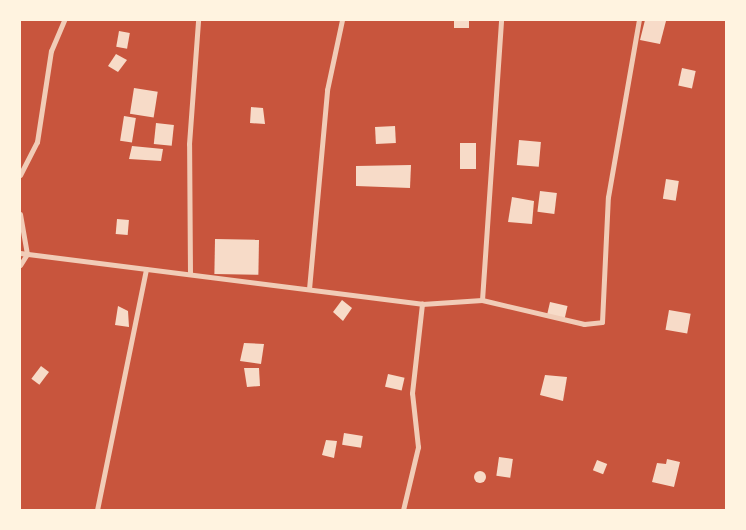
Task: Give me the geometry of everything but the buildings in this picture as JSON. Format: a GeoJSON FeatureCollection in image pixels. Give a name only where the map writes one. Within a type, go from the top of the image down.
{"type":"FeatureCollection","features":[{"type":"Feature","properties":{"kind":"street"},"geometry":{"type":"LineString","coordinates":[[20,176],[37,142],[51,50],[64,20]]}},
{"type":"Feature","properties":{"kind":"street"},"geometry":{"type":"LineString","coordinates":[[190,274],[189,144],[198,20]]}},
{"type":"Feature","properties":{"kind":"street"},"geometry":{"type":"LineString","coordinates":[[309,289],[327,90],[342,20]]}},
{"type":"Feature","properties":{"kind":"street"},"geometry":{"type":"LineString","coordinates":[[482,300],[501,20]]}},
{"type":"Feature","properties":{"kind":"street"},"geometry":{"type":"LineString","coordinates":[[20,253],[422,304],[482,300],[584,324],[602,322],[608,196],[639,20]]}},
{"type":"Feature","properties":{"kind":"street"},"geometry":{"type":"LineString","coordinates":[[20,214],[27,254],[20,265]]}},
{"type":"Feature","properties":{"kind":"street"},"geometry":{"type":"LineString","coordinates":[[97,510],[146,269]]}},
{"type":"Feature","properties":{"kind":"street"},"geometry":{"type":"LineString","coordinates":[[403,510],[418,447],[412,393],[422,304]]}}]}
